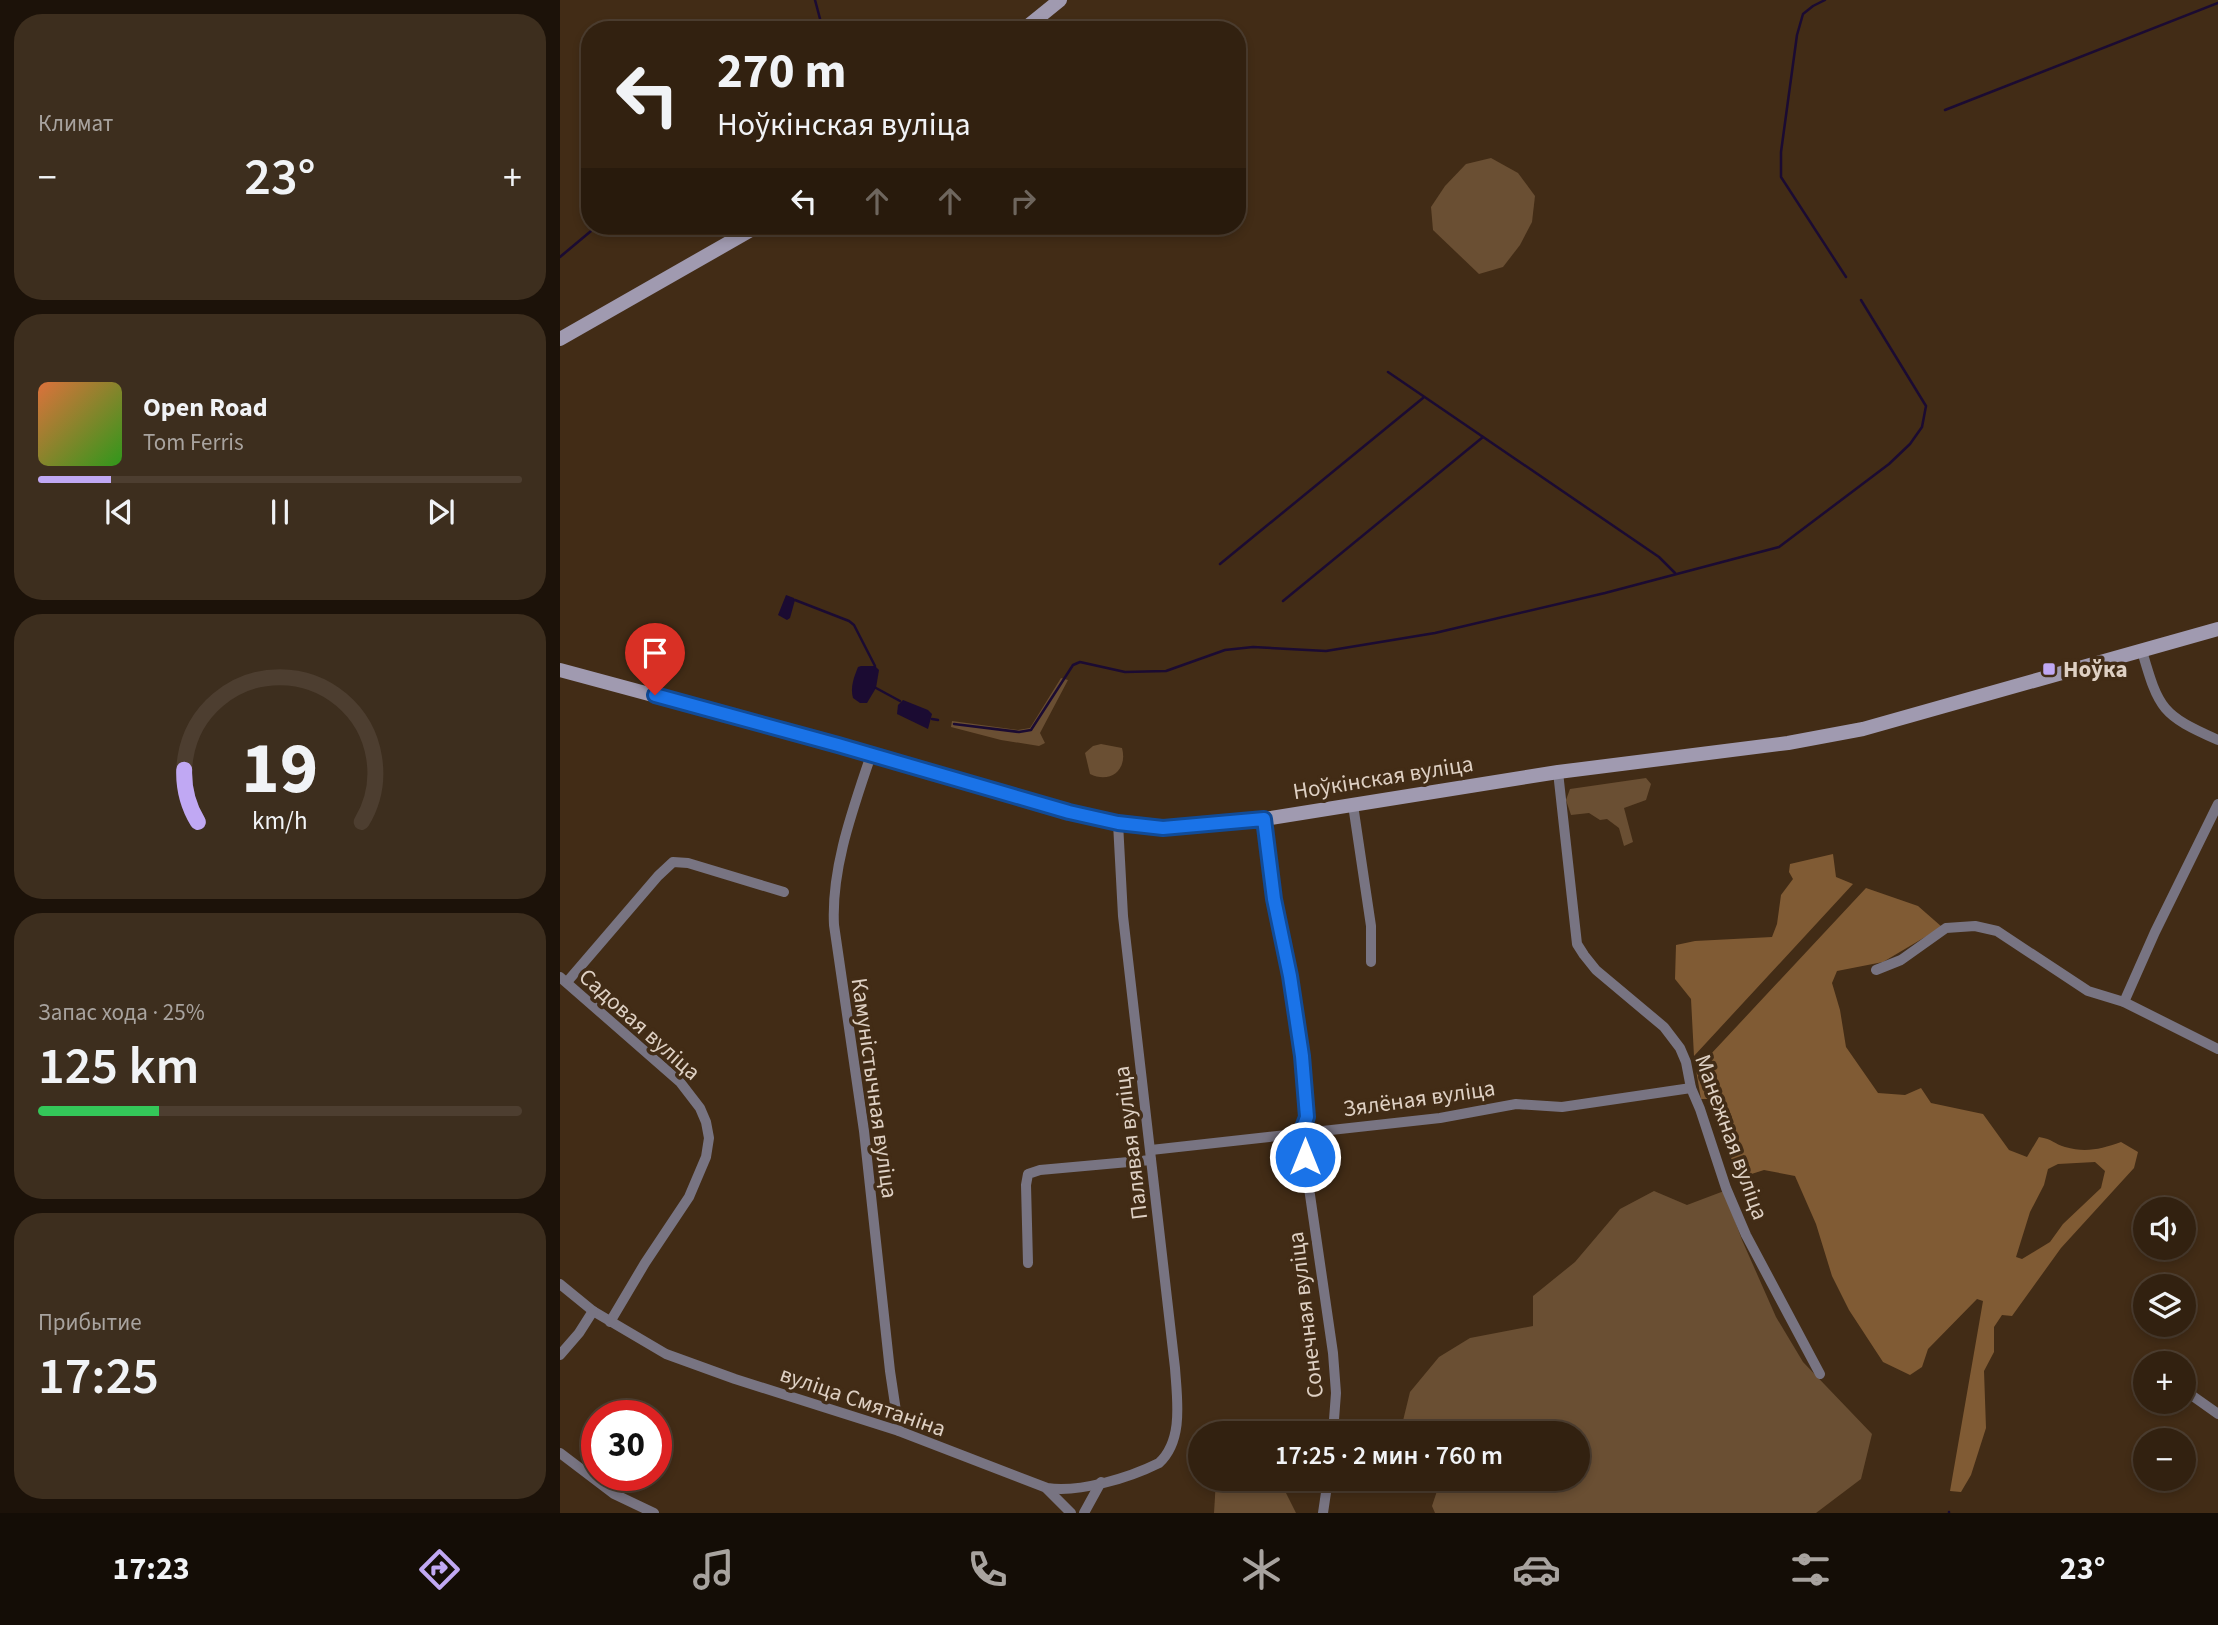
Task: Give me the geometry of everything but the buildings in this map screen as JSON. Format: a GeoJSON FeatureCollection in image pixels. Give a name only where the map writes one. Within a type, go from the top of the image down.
{"type":"FeatureCollection","features":[{"type":"Feature","properties":{"kind":"main road"},"geometry":{"type":"LineString","coordinates":[[1034,21],[1060,0]]}},
{"type":"Feature","properties":{"kind":"main road"},"geometry":{"type":"LineString","coordinates":[[560,339],[742,235]]}},
{"type":"Feature","properties":{"kind":"main road","name":"Ноўкінская вуліца"},"geometry":{"type":"LineString","coordinates":[[560,670],[1069,812],[1118,823],[1163,828],[1264,819],[1558,772],[1788,743],[1863,729],[2218,629]]}},
{"type":"Feature","properties":{"kind":"street"},"geometry":{"type":"LineString","coordinates":[[2142,651],[2155,695],[2161,705],[2179,721],[2218,740]]}},
{"type":"Feature","properties":{"kind":"street","name":"Камуністычная вуліца"},"geometry":{"type":"LineString","coordinates":[[871,755],[841,857],[833,904],[838,959],[864,1131],[899,1431]]}},
{"type":"Feature","properties":{"kind":"street","name":"Манежная вуліца"},"geometry":{"type":"LineString","coordinates":[[1558,772],[1577,944],[1596,970],[1664,1027],[1680,1048],[1726,1188],[1746,1235],[1820,1374]]}},
{"type":"Feature","properties":{"kind":"street"},"geometry":{"type":"LineString","coordinates":[[2124,1002],[2218,804]]}},
{"type":"Feature","properties":{"kind":"street"},"geometry":{"type":"LineString","coordinates":[[1353,805],[1371,926],[1371,962]]}},
{"type":"Feature","properties":{"kind":"street","name":"Сонечная вуліца"},"geometry":{"type":"LineString","coordinates":[[1264,819],[1274,899],[1290,976],[1302,1056],[1307,1117],[1301,1133],[1333,1353],[1336,1393],[1334,1421]]}},
{"type":"Feature","properties":{"kind":"street","name":"Палявая вуліца"},"geometry":{"type":"LineString","coordinates":[[1118,823],[1123,916],[1164,1261],[1177,1403],[1173,1442],[1166,1456]]}},
{"type":"Feature","properties":{"kind":"street"},"geometry":{"type":"LineString","coordinates":[[563,980],[673,862],[688,863],[783,892]]}},
{"type":"Feature","properties":{"kind":"street"},"geometry":{"type":"LineString","coordinates":[[1876,970],[1900,960],[1946,928],[1975,926],[1997,931],[2088,991],[2124,1002],[2218,1049]]}},
{"type":"Feature","properties":{"kind":"street","name":"Садовая вуліца"},"geometry":{"type":"LineString","coordinates":[[563,980],[680,1082],[700,1108],[709,1138],[706,1157],[688,1197],[610,1322]]}},
{"type":"Feature","properties":{"kind":"street","name":"Зялёная вуліца"},"geometry":{"type":"LineString","coordinates":[[1028,1263],[1026,1185],[1028,1174],[1040,1170],[1301,1133],[1440,1118],[1516,1104],[1562,1107],[1691,1088]]}},
{"type":"Feature","properties":{"kind":"street","name":"вуліца Смятаніна"},"geometry":{"type":"LineString","coordinates":[[560,1284],[593,1311],[666,1354],[899,1431],[1047,1488],[1063,1491],[1101,1482],[1149,1468],[1166,1456]]}},
{"type":"Feature","properties":{"kind":"street"},"geometry":{"type":"LineString","coordinates":[[560,1355],[593,1311]]}},
{"type":"Feature","properties":{"kind":"street"},"geometry":{"type":"LineString","coordinates":[[2196,1398],[2218,1414]]}},
{"type":"Feature","properties":{"kind":"street"},"geometry":{"type":"LineString","coordinates":[[560,1453],[614,1494],[654,1513]]}},
{"type":"Feature","properties":{"kind":"street"},"geometry":{"type":"LineString","coordinates":[[1084,1513],[1101,1482]]}},
{"type":"Feature","properties":{"kind":"street"},"geometry":{"type":"LineString","coordinates":[[1047,1488],[1071,1513]]}},
{"type":"Feature","properties":{"kind":"street"},"geometry":{"type":"LineString","coordinates":[[1323,1513],[1326,1491]]}},
{"type":"Feature","properties":{"kind":"shaded area"},"geometry":{"type":"Polygon","coordinates":[[[1491,158],[1518,173],[1535,196],[1532,222],[1520,245],[1503,267],[1479,274],[1433,230],[1431,207],[1445,186],[1466,164],[1491,158]]]}},
{"type":"Feature","properties":{"kind":"shaded area"},"geometry":{"type":"Polygon","coordinates":[[[786,595],[795,600],[787,620],[778,615],[786,595]]]}},
{"type":"Feature","properties":{"kind":"shaded area"},"geometry":{"type":"Polygon","coordinates":[[[861,666],[875,666],[879,670],[876,688],[867,703],[860,703],[852,694],[854,678],[861,666]]]}},
{"type":"Feature","properties":{"kind":"shaded area"},"geometry":{"type":"Polygon","coordinates":[[[1061,678],[1068,680],[1040,733],[1045,743],[1039,746],[1001,740],[951,727],[952,721],[1018,730],[1030,728],[1061,678]]]}},
{"type":"Feature","properties":{"kind":"shaded area"},"geometry":{"type":"Polygon","coordinates":[[[903,700],[932,714],[928,729],[897,714],[898,705],[903,700]]]}},
{"type":"Feature","properties":{"kind":"shaded area"},"geometry":{"type":"Polygon","coordinates":[[[1101,744],[1122,748],[1123,756],[1120,769],[1116,773],[1097,777],[1090,774],[1085,753],[1093,746],[1101,744]]]}},
{"type":"Feature","properties":{"kind":"shaded area"},"geometry":{"type":"Polygon","coordinates":[[[1646,778],[1651,784],[1646,800],[1624,808],[1633,842],[1624,846],[1619,828],[1607,819],[1600,820],[1589,813],[1571,815],[1566,800],[1570,789],[1646,778]]]}},
{"type":"Feature","properties":{"kind":"shaded area"},"geometry":{"type":"Polygon","coordinates":[[[1833,854],[1836,877],[1853,884],[1694,1056],[1691,999],[1675,979],[1676,945],[1695,941],[1772,937],[1777,924],[1781,895],[1793,879],[1789,872],[1790,864],[1833,854]]]}},
{"type":"Feature","properties":{"kind":"shaded area"},"geometry":{"type":"Polygon","coordinates":[[[1866,888],[1918,906],[1942,927],[1883,962],[1837,971],[1832,983],[1846,1047],[1878,1093],[1905,1095],[1921,1088],[1931,1103],[1983,1114],[2009,1150],[2027,1157],[2039,1137],[2080,1150],[2121,1142],[2138,1152],[2134,1168],[2061,1248],[2012,1316],[2002,1315],[1994,1327],[1994,1352],[1984,1371],[1986,1428],[1971,1475],[1961,1492],[1950,1491],[1983,1301],[1977,1299],[1928,1349],[1922,1367],[1910,1375],[1883,1362],[1849,1310],[1832,1276],[1816,1224],[1795,1176],[1764,1170],[1742,1177],[1720,1139],[1731,1114],[1721,1099],[1701,1099],[1696,1070],[1866,888]],[[2095,1162],[2058,1164],[2048,1169],[2044,1185],[2030,1212],[2016,1257],[2022,1259],[2050,1242],[2063,1224],[2101,1188],[2105,1171],[2095,1162]]]}},
{"type":"Feature","properties":{"kind":"shaded area"},"geometry":{"type":"Polygon","coordinates":[[[1654,1191],[1687,1205],[1724,1191],[1776,1317],[1803,1362],[1872,1434],[1861,1479],[1816,1513],[1435,1513],[1432,1506],[1437,1491],[1590,1491],[1590,1421],[1403,1421],[1410,1392],[1439,1357],[1470,1338],[1533,1326],[1533,1296],[1575,1262],[1620,1209],[1654,1191]]]}},
{"type":"Feature","properties":{"kind":"shaded area"},"geometry":{"type":"Polygon","coordinates":[[[1215,1491],[1285,1491],[1296,1513],[1214,1513],[1215,1491]]]}},
{"type":"Feature","properties":{"kind":"waterway"},"geometry":{"type":"LineString","coordinates":[[815,0],[821,21]]}},
{"type":"Feature","properties":{"kind":"waterway"},"geometry":{"type":"LineString","coordinates":[[1825,0],[1803,14],[1797,35],[1781,152],[1781,177],[1846,277]]}},
{"type":"Feature","properties":{"kind":"waterway"},"geometry":{"type":"LineString","coordinates":[[1945,110],[2218,3]]}},
{"type":"Feature","properties":{"kind":"waterway"},"geometry":{"type":"LineString","coordinates":[[560,257],[586,235]]}},
{"type":"Feature","properties":{"kind":"waterway"},"geometry":{"type":"LineString","coordinates":[[954,724],[1019,732],[1031,730],[1073,665],[1080,662],[1125,672],[1166,671],[1225,650],[1253,647],[1326,651],[1435,633],[1605,593],[1779,547],[1889,464],[1910,444],[1922,427],[1926,406],[1861,300]]}},
{"type":"Feature","properties":{"kind":"waterway"},"geometry":{"type":"LineString","coordinates":[[1388,372],[1659,557],[1675,573]]}},
{"type":"Feature","properties":{"kind":"waterway"},"geometry":{"type":"LineString","coordinates":[[1220,564],[1423,398]]}},
{"type":"Feature","properties":{"kind":"waterway"},"geometry":{"type":"LineString","coordinates":[[1283,601],[1483,437]]}},
{"type":"Feature","properties":{"kind":"waterway"},"geometry":{"type":"LineString","coordinates":[[795,600],[854,625],[875,666]]}},
{"type":"Feature","properties":{"kind":"waterway"},"geometry":{"type":"LineString","coordinates":[[876,688],[900,701]]}},
{"type":"Feature","properties":{"kind":"waterway"},"geometry":{"type":"LineString","coordinates":[[932,719],[938,720]]}},
{"type":"Feature","properties":{"kind":"place","name":"Ноўка"},"geometry":{"type":"Point","coordinates":[2049,669]}},
{"type":"Feature","properties":{"kind":"route"},"geometry":{"type":"LineString","coordinates":[[655,695],[1069,812],[1118,823],[1163,828],[1264,819],[1274,899],[1290,976],[1302,1056],[1307,1117],[1301,1133],[1305,1157]]}}]}
